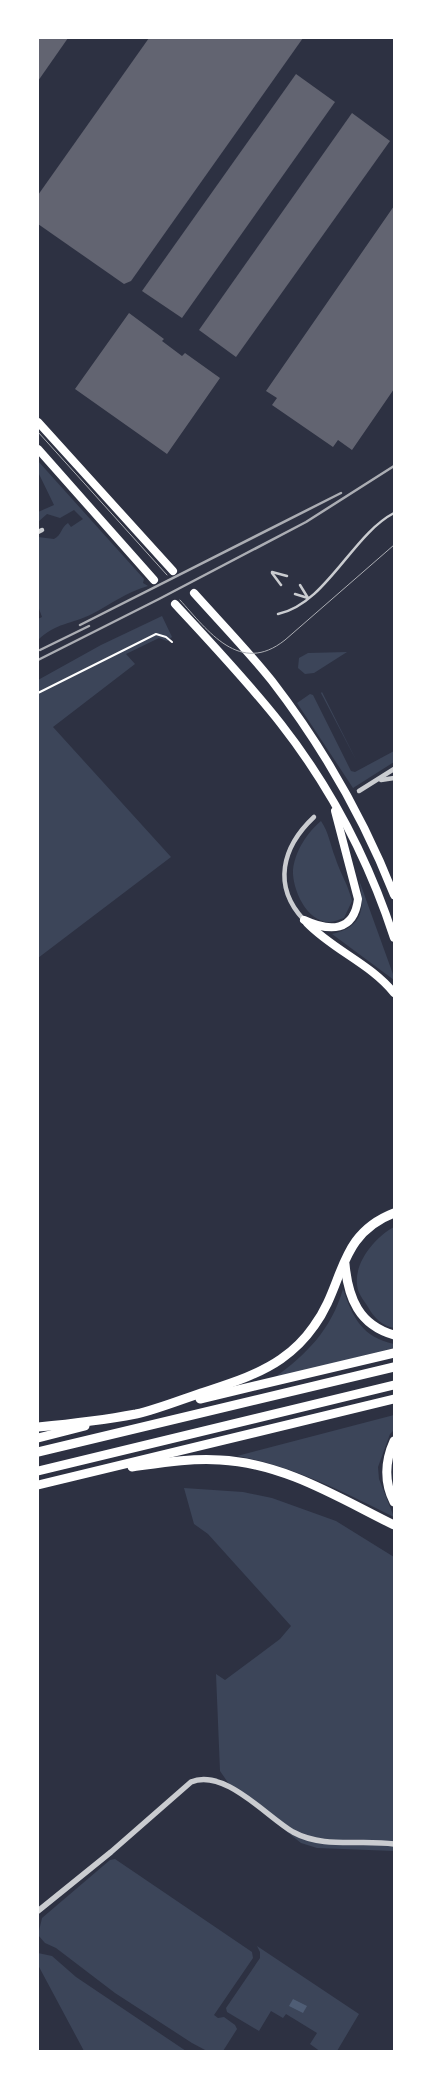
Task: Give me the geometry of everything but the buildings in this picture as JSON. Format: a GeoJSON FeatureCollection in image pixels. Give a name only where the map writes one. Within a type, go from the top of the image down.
{"type":"FeatureCollection","features":[{"type":"Feature","properties":{"kind":"highway"},"geometry":{"type":"LineString","coordinates":[[38,1427],[137,1414],[226,1385],[260,1371],[282,1359],[298,1345],[317,1321],[345,1264],[350,1248],[361,1233],[380,1218],[394,1213]]}},
{"type":"Feature","properties":{"kind":"highway"},"geometry":{"type":"LineString","coordinates":[[345,1264],[350,1296],[360,1314],[375,1327],[394,1335]]}},
{"type":"Feature","properties":{"kind":"highway"},"geometry":{"type":"LineString","coordinates":[[38,1438],[394,1353]]}},
{"type":"Feature","properties":{"kind":"highway"},"geometry":{"type":"LineString","coordinates":[[38,1452],[394,1367]]}},
{"type":"Feature","properties":{"kind":"highway"},"geometry":{"type":"LineString","coordinates":[[38,1470],[394,1385]]}},
{"type":"Feature","properties":{"kind":"highway"},"geometry":{"type":"LineString","coordinates":[[38,1485],[394,1399]]}},
{"type":"Feature","properties":{"kind":"highway"},"geometry":{"type":"LineString","coordinates":[[394,1441],[386,1469],[394,1502]]}},
{"type":"Feature","properties":{"kind":"highway"},"geometry":{"type":"LineString","coordinates":[[73,1476],[179,1461],[234,1461],[288,1474],[394,1525]]}},
{"type":"Feature","properties":{"kind":"main road"},"geometry":{"type":"LineString","coordinates":[[38,422],[173,571]]}},
{"type":"Feature","properties":{"kind":"main road"},"geometry":{"type":"LineString","coordinates":[[38,449],[154,580]]}},
{"type":"Feature","properties":{"kind":"main road"},"geometry":{"type":"LineString","coordinates":[[194,593],[271,680],[298,717],[359,814],[392,883],[394,895]]}},
{"type":"Feature","properties":{"kind":"main road"},"geometry":{"type":"LineString","coordinates":[[175,604],[267,707],[295,743],[326,790],[359,848],[394,938]]}},
{"type":"Feature","properties":{"kind":"main road"},"geometry":{"type":"LineString","coordinates":[[304,920],[318,926],[336,928],[348,922],[356,910],[358,899],[345,844],[326,790]]}},
{"type":"Feature","properties":{"kind":"main road"},"geometry":{"type":"LineString","coordinates":[[304,920],[316,932],[376,974],[394,993]]}},
{"type":"Feature","properties":{"kind":"street"},"geometry":{"type":"LineString","coordinates":[[359,791],[378,781],[394,769]]}},
{"type":"Feature","properties":{"kind":"street"},"geometry":{"type":"LineString","coordinates":[[378,781],[394,778]]}},
{"type":"Feature","properties":{"kind":"street"},"geometry":{"type":"LineString","coordinates":[[304,920],[291,903],[284,883],[285,869],[292,844],[300,831],[314,817]]}},
{"type":"Feature","properties":{"kind":"street"},"geometry":{"type":"LineString","coordinates":[[38,1911],[111,1852],[191,1782],[202,1778],[226,1784],[306,1838],[327,1843],[363,1840],[394,1844]]}},
{"type":"Feature","properties":{"kind":"lane"},"geometry":{"type":"LineString","coordinates":[[278,614],[292,609],[308,598],[377,525],[394,513]]}},
{"type":"Feature","properties":{"kind":"lane"},"geometry":{"type":"LineString","coordinates":[[281,584],[272,572],[287,576]]}},
{"type":"Feature","properties":{"kind":"lane"},"geometry":{"type":"LineString","coordinates":[[300,585],[308,598]]}},
{"type":"Feature","properties":{"kind":"lane"},"geometry":{"type":"LineString","coordinates":[[295,594],[308,598]]}},
{"type":"Feature","properties":{"kind":"path"},"geometry":{"type":"LineString","coordinates":[[38,693],[156,634],[166,637],[172,642]]}},
{"type":"Feature","properties":{"kind":"shaded area"},"geometry":{"type":"Polygon","coordinates":[[[38,461],[144,579],[143,583],[148,586],[126,595],[92,614],[57,627],[44,634],[38,640],[38,619],[42,617],[38,606],[38,537],[54,539],[68,523],[71,527],[83,519],[74,510],[60,518],[47,514],[38,522],[38,512],[54,505],[38,472],[38,461]]]}},
{"type":"Feature","properties":{"kind":"shaded area"},"geometry":{"type":"Polygon","coordinates":[[[162,616],[172,637],[167,641],[159,638],[126,654],[135,664],[53,727],[171,857],[38,958],[38,680],[101,645],[162,616]]]}},
{"type":"Feature","properties":{"kind":"shaded area"},"geometry":{"type":"Polygon","coordinates":[[[347,652],[314,673],[305,674],[298,668],[299,658],[308,653],[347,652]]]}},
{"type":"Feature","properties":{"kind":"shaded area"},"geometry":{"type":"Polygon","coordinates":[[[322,692],[357,762],[321,693],[322,692]]]}},
{"type":"Feature","properties":{"kind":"shaded area"},"geometry":{"type":"Polygon","coordinates":[[[310,694],[313,695],[351,771],[355,772],[394,751],[394,762],[353,788],[297,703],[310,694]]]}},
{"type":"Feature","properties":{"kind":"shaded area"},"geometry":{"type":"Polygon","coordinates":[[[321,821],[328,834],[352,901],[344,918],[332,922],[322,921],[308,911],[302,904],[293,878],[294,863],[299,849],[311,831],[321,821]]]}},
{"type":"Feature","properties":{"kind":"shaded area"},"geometry":{"type":"Polygon","coordinates":[[[359,880],[394,980],[332,934],[343,931],[351,926],[360,914],[362,899],[359,880]]]}},
{"type":"Feature","properties":{"kind":"shaded area"},"geometry":{"type":"Polygon","coordinates":[[[394,1227],[394,1328],[379,1321],[373,1315],[358,1290],[357,1281],[358,1271],[366,1253],[379,1238],[394,1227]]]}},
{"type":"Feature","properties":{"kind":"shaded area"},"geometry":{"type":"Polygon","coordinates":[[[343,1289],[360,1325],[374,1337],[394,1344],[394,1348],[274,1378],[297,1360],[325,1329],[338,1304],[343,1289]]]}},
{"type":"Feature","properties":{"kind":"shaded area"},"geometry":{"type":"Polygon","coordinates":[[[394,1415],[394,1430],[390,1434],[378,1467],[379,1479],[394,1517],[337,1489],[298,1473],[258,1460],[237,1456],[394,1415]]]}},
{"type":"Feature","properties":{"kind":"shaded area"},"geometry":{"type":"Polygon","coordinates":[[[184,1488],[243,1492],[272,1498],[336,1521],[394,1557],[394,1851],[317,1848],[301,1843],[231,1787],[220,1771],[216,1674],[225,1680],[280,1639],[291,1626],[208,1534],[194,1524],[184,1488]]]}},
{"type":"Feature","properties":{"kind":"shaded area"},"geometry":{"type":"Polygon","coordinates":[[[115,1859],[252,1952],[253,1958],[214,2015],[218,2018],[224,2017],[235,2025],[237,2029],[223,2051],[207,2051],[192,2043],[115,1993],[56,1948],[45,1943],[38,1935],[42,1918],[110,1860],[115,1859]]]}},
{"type":"Feature","properties":{"kind":"shaded area"},"geometry":{"type":"Polygon","coordinates":[[[257,1946],[359,2014],[337,2051],[321,2052],[310,2044],[317,2033],[286,2014],[283,2018],[271,2011],[259,2031],[227,2012],[226,2008],[260,1958],[257,1946]]]}},
{"type":"Feature","properties":{"kind":"shaded area"},"geometry":{"type":"Polygon","coordinates":[[[38,1953],[52,1956],[76,1977],[186,2051],[84,2051],[38,1965],[38,1953]]]}},
{"type":"Feature","properties":{"kind":"shaded area"},"geometry":{"type":"Polygon","coordinates":[[[293,1999],[307,2006],[303,2013],[289,2006],[293,1999]]]}},
{"type":"Feature","properties":{"kind":"tram line"},"geometry":{"type":"LineString","coordinates":[[38,432],[167,575]]}},
{"type":"Feature","properties":{"kind":"tram line"},"geometry":{"type":"LineString","coordinates":[[180,600],[214,636],[226,645],[239,651],[254,653],[269,650],[285,640],[394,545]]}},
{"type":"Feature","properties":{"kind":"railway"},"geometry":{"type":"LineString","coordinates":[[38,660],[306,522],[394,466]]}},
{"type":"Feature","properties":{"kind":"railway"},"geometry":{"type":"LineString","coordinates":[[80,625],[341,493]]}},
{"type":"Feature","properties":{"kind":"railway"},"geometry":{"type":"LineString","coordinates":[[40,650],[89,626]]}}]}
